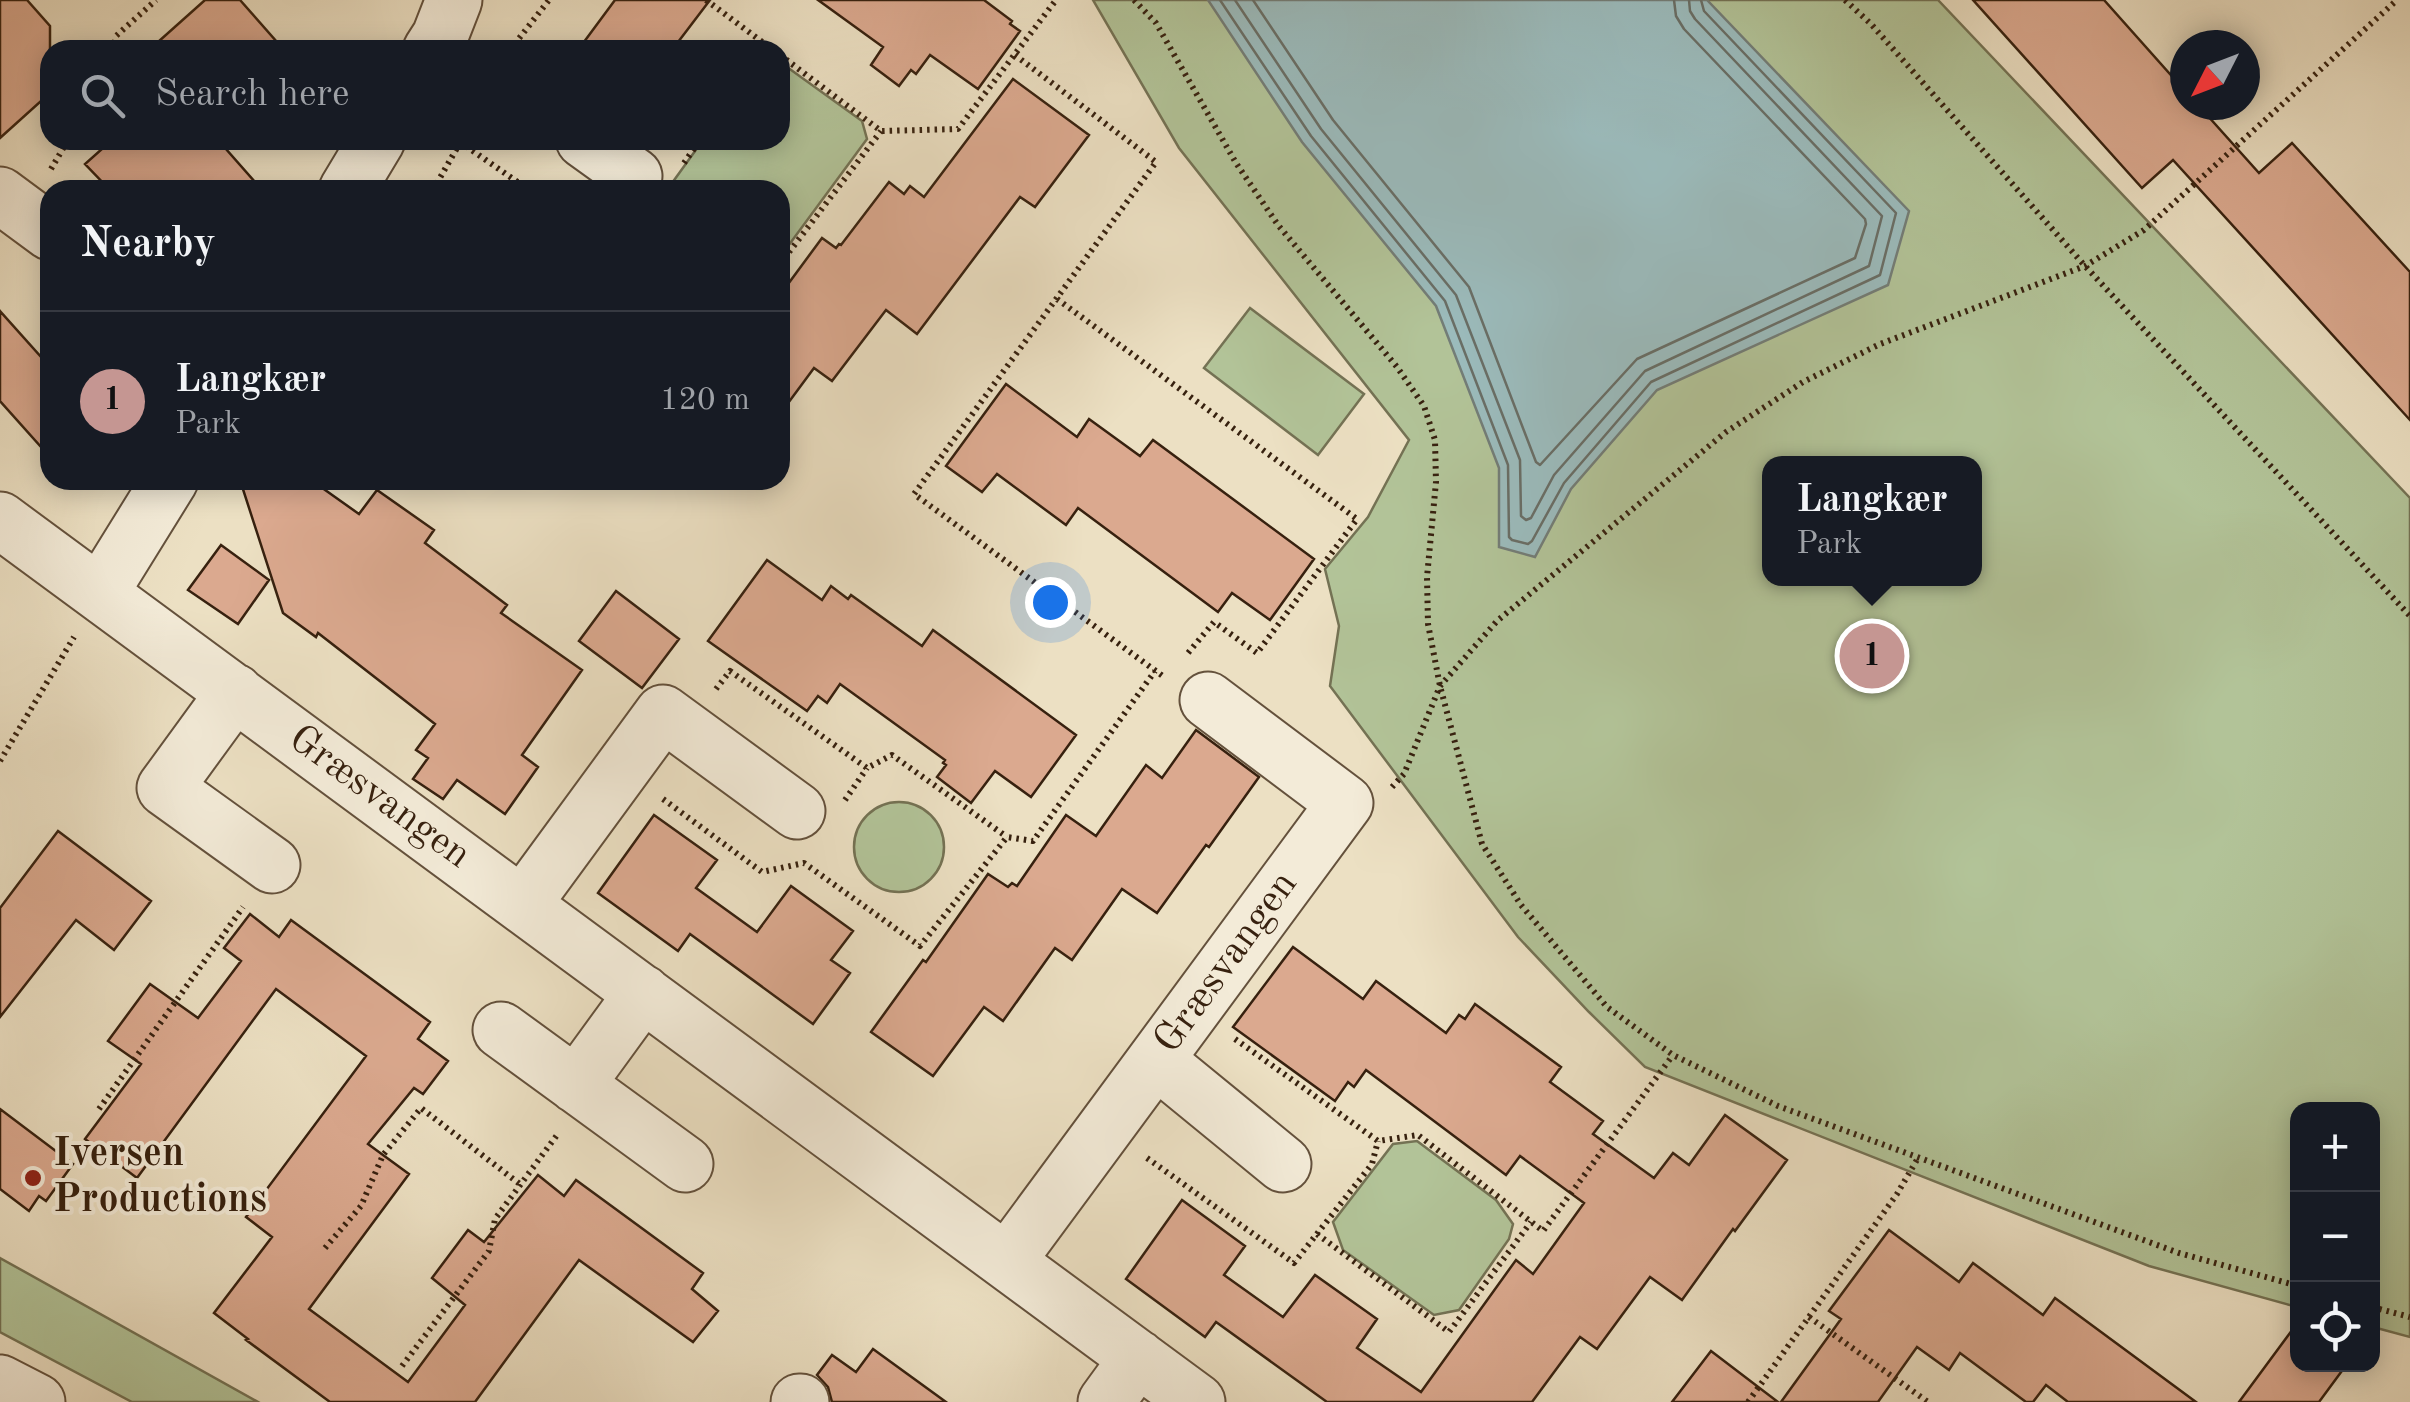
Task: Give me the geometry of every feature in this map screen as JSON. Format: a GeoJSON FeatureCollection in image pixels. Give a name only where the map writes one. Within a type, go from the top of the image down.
{"type":"FeatureCollection","features":[{"type":"Feature","properties":{"kind":"street"},"geometry":{"type":"LineString","coordinates":[[353,180],[371,150]]}},
{"type":"Feature","properties":{"kind":"street"},"geometry":{"type":"LineString","coordinates":[[598,150],[634,176]]}},
{"type":"Feature","properties":{"kind":"street"},"geometry":{"type":"LineString","coordinates":[[0,195],[40,225]]}},
{"type":"Feature","properties":{"kind":"street"},"geometry":{"type":"LineString","coordinates":[[100,593],[164,490]]}},
{"type":"Feature","properties":{"kind":"street","name":"Græsvangen"},"geometry":{"type":"LineString","coordinates":[[0,520],[1198,1402]]}},
{"type":"Feature","properties":{"kind":"street"},"geometry":{"type":"LineString","coordinates":[[1187,690],[1345,803]]}},
{"type":"Feature","properties":{"kind":"street"},"geometry":{"type":"LineString","coordinates":[[235,692],[165,788],[272,866]]}},
{"type":"Feature","properties":{"kind":"street"},"geometry":{"type":"LineString","coordinates":[[523,904],[663,713],[797,811]]}},
{"type":"Feature","properties":{"kind":"street","name":"Græsvangen"},"geometry":{"type":"LineString","coordinates":[[1007,1261],[1345,803]]}},
{"type":"Feature","properties":{"kind":"street"},"geometry":{"type":"LineString","coordinates":[[582,1089],[642,993]]}},
{"type":"Feature","properties":{"kind":"street"},"geometry":{"type":"LineString","coordinates":[[501,1030],[685,1164]]}},
{"type":"Feature","properties":{"kind":"street"},"geometry":{"type":"LineString","coordinates":[[1156,1060],[1283,1164]]}},
{"type":"Feature","properties":{"kind":"street"},"geometry":{"type":"LineString","coordinates":[[1106,1402],[1138,1358]]}},
{"type":"Feature","properties":{"kind":"street"},"geometry":{"type":"LineString","coordinates":[[0,1383],[36,1402]]}},
{"type":"Feature","properties":{"kind":"path"},"geometry":{"type":"LineString","coordinates":[[115,40],[156,0]]}},
{"type":"Feature","properties":{"kind":"path"},"geometry":{"type":"LineString","coordinates":[[518,40],[549,0]]}},
{"type":"Feature","properties":{"kind":"path"},"geometry":{"type":"LineString","coordinates":[[706,0],[757,40]]}},
{"type":"Feature","properties":{"kind":"path"},"geometry":{"type":"LineString","coordinates":[[790,63],[881,130],[958,130],[1056,0]]}},
{"type":"Feature","properties":{"kind":"path"},"geometry":{"type":"LineString","coordinates":[[1134,0],[1156,23],[1236,163],[1278,224],[1424,406],[1435,440],[1436,482],[1428,624],[1440,686],[1482,844],[1520,905],[1607,1007],[1674,1054],[1778,1106],[2179,1253],[2290,1284]]}},
{"type":"Feature","properties":{"kind":"path"},"geometry":{"type":"LineString","coordinates":[[1846,0],[2410,616]]}},
{"type":"Feature","properties":{"kind":"path"},"geometry":{"type":"LineString","coordinates":[[1345,803],[1375,806],[1404,774],[1440,686],[1497,622],[1726,432],[1802,382],[1880,344],[2086,266],[2144,230],[2397,0]]}},
{"type":"Feature","properties":{"kind":"path"},"geometry":{"type":"LineString","coordinates":[[1015,55],[1156,162],[1056,299],[914,494],[1155,671],[1187,690],[1214,622],[1256,653],[1357,519],[1056,299]]}},
{"type":"Feature","properties":{"kind":"path"},"geometry":{"type":"LineString","coordinates":[[790,251],[881,130]]}},
{"type":"Feature","properties":{"kind":"path"},"geometry":{"type":"LineString","coordinates":[[439,180],[456,150]]}},
{"type":"Feature","properties":{"kind":"path"},"geometry":{"type":"LineString","coordinates":[[473,150],[515,180]]}},
{"type":"Feature","properties":{"kind":"path"},"geometry":{"type":"LineString","coordinates":[[0,761],[100,593]]}},
{"type":"Feature","properties":{"kind":"path"},"geometry":{"type":"LineString","coordinates":[[685,729],[730,671],[867,768],[892,755],[1006,837],[1033,840],[1155,671]]}},
{"type":"Feature","properties":{"kind":"path"},"geometry":{"type":"LineString","coordinates":[[622,769],[762,872],[804,863],[920,946],[1006,837]]}},
{"type":"Feature","properties":{"kind":"path"},"geometry":{"type":"LineString","coordinates":[[99,1108],[272,866]]}},
{"type":"Feature","properties":{"kind":"path"},"geometry":{"type":"LineString","coordinates":[[1194,1010],[1378,1142],[1418,1134],[1543,1231],[1674,1054]]}},
{"type":"Feature","properties":{"kind":"path"},"geometry":{"type":"LineString","coordinates":[[402,1366],[489,1251],[496,1219],[582,1089]]}},
{"type":"Feature","properties":{"kind":"path"},"geometry":{"type":"LineString","coordinates":[[325,1248],[361,1206],[383,1156],[420,1108],[521,1185]]}},
{"type":"Feature","properties":{"kind":"path"},"geometry":{"type":"LineString","coordinates":[[1748,1402],[1918,1158]]}},
{"type":"Feature","properties":{"kind":"path"},"geometry":{"type":"LineString","coordinates":[[1317,1234],[1449,1332],[1530,1222]]}},
{"type":"Feature","properties":{"kind":"path"},"geometry":{"type":"LineString","coordinates":[[2380,1308],[2410,1317]]}},
{"type":"Feature","properties":{"kind":"path"},"geometry":{"type":"LineString","coordinates":[[1809,1317],[1928,1402]]}},
{"type":"Feature","properties":{"kind":"green space"},"geometry":{"type":"Polygon","coordinates":[[[1093,0],[1938,0],[2410,498],[2410,1337],[2380,1329],[2380,1102],[2290,1102],[2290,1305],[2149,1266],[1645,1067],[1518,937],[1330,686],[1339,626],[1325,569],[1368,517],[1409,440],[1179,148],[1093,0]]]}},
{"type":"Feature","properties":{"kind":"green space"},"geometry":{"type":"Polygon","coordinates":[[[790,69],[862,121],[867,139],[790,243],[790,180],[674,180],[696,150],[790,150],[790,69]]]}},
{"type":"Feature","properties":{"kind":"green space"},"geometry":{"type":"Polygon","coordinates":[[[1250,308],[1364,394],[1318,455],[1204,368],[1250,308]]]}},
{"type":"Feature","properties":{"kind":"green space"},"geometry":{"type":"Polygon","coordinates":[[[899,802],[916,805],[931,815],[941,830],[941,864],[931,879],[916,889],[899,892],[882,889],[867,879],[857,864],[854,847],[857,830],[867,815],[882,805],[899,802]]]}},
{"type":"Feature","properties":{"kind":"green space"},"geometry":{"type":"Polygon","coordinates":[[[1417,1141],[1496,1200],[1513,1224],[1509,1239],[1459,1310],[1434,1315],[1343,1250],[1333,1222],[1393,1144],[1417,1141]]]}},
{"type":"Feature","properties":{"kind":"green space"},"geometry":{"type":"Polygon","coordinates":[[[0,1258],[258,1402],[132,1402],[0,1332],[0,1258]]]}},
{"type":"Feature","properties":{"kind":"water"},"geometry":{"type":"Polygon","coordinates":[[[1208,0],[1707,0],[1909,211],[1888,285],[1657,390],[1571,489],[1535,557],[1499,547],[1499,468],[1436,306],[1302,142],[1208,0]]]}},
{"type":"Feature","properties":{"kind":"building"},"geometry":{"type":"Polygon","coordinates":[[[0,0],[27,0],[50,26],[50,40],[40,40],[40,102],[0,138],[0,0]]]}},
{"type":"Feature","properties":{"kind":"building"},"geometry":{"type":"Polygon","coordinates":[[[205,0],[240,0],[275,40],[160,40],[205,0]]]}},
{"type":"Feature","properties":{"kind":"building"},"geometry":{"type":"Polygon","coordinates":[[[615,0],[710,0],[680,40],[585,40],[615,0]]]}},
{"type":"Feature","properties":{"kind":"building"},"geometry":{"type":"Polygon","coordinates":[[[818,0],[984,0],[1020,31],[978,89],[930,55],[916,74],[911,70],[899,86],[871,65],[883,47],[818,0]]]}},
{"type":"Feature","properties":{"kind":"building"},"geometry":{"type":"Polygon","coordinates":[[[1973,0],[2104,0],[2170,74],[2170,120],[2211,120],[2259,173],[2292,143],[2410,272],[2410,420],[2173,160],[2142,188],[1973,0]]]}},
{"type":"Feature","properties":{"kind":"building"},"geometry":{"type":"Polygon","coordinates":[[[1013,79],[1089,135],[1035,207],[1020,197],[917,334],[886,310],[832,381],[814,368],[790,400],[790,281],[822,238],[836,248],[841,245],[889,182],[904,194],[910,186],[924,197],[1013,79]]]}},
{"type":"Feature","properties":{"kind":"building"},"geometry":{"type":"Polygon","coordinates":[[[101,150],[227,150],[253,180],[100,180],[85,164],[101,150]]]}},
{"type":"Feature","properties":{"kind":"building"},"geometry":{"type":"Polygon","coordinates":[[[0,311],[40,356],[40,446],[0,401],[0,311]]]}},
{"type":"Feature","properties":{"kind":"building"},"geometry":{"type":"Polygon","coordinates":[[[1006,384],[1077,437],[1089,419],[1140,456],[1153,440],[1314,559],[1270,620],[1232,593],[1218,612],[1078,508],[1066,525],[997,474],[982,492],[946,466],[1006,384]]]}},
{"type":"Feature","properties":{"kind":"building"},"geometry":{"type":"Polygon","coordinates":[[[243,490],[325,490],[359,514],[377,490],[434,530],[425,543],[507,605],[501,613],[582,670],[522,755],[538,767],[505,814],[457,780],[443,799],[413,779],[428,758],[416,750],[435,724],[318,633],[316,637],[283,613],[243,490]]]}},
{"type":"Feature","properties":{"kind":"building"},"geometry":{"type":"Polygon","coordinates":[[[221,545],[269,580],[238,624],[188,590],[221,545]]]}},
{"type":"Feature","properties":{"kind":"building"},"geometry":{"type":"Polygon","coordinates":[[[767,560],[822,600],[831,586],[848,599],[851,595],[922,646],[933,630],[1076,735],[1031,797],[995,771],[971,803],[937,777],[946,765],[945,760],[840,684],[827,703],[818,696],[807,711],[708,641],[767,560]]]}},
{"type":"Feature","properties":{"kind":"building"},"geometry":{"type":"Polygon","coordinates":[[[616,591],[679,639],[642,688],[579,641],[616,591]]]}},
{"type":"Feature","properties":{"kind":"building"},"geometry":{"type":"Polygon","coordinates":[[[1196,730],[1259,777],[1157,913],[1122,889],[1072,960],[1055,948],[1003,1021],[984,1007],[933,1076],[871,1032],[988,874],[1008,887],[1012,883],[1017,886],[1066,815],[1096,836],[1146,765],[1162,778],[1196,730]]]}},
{"type":"Feature","properties":{"kind":"building"},"geometry":{"type":"Polygon","coordinates":[[[654,815],[717,860],[696,888],[757,932],[791,886],[853,931],[831,960],[850,973],[813,1024],[690,934],[678,951],[598,893],[654,815]]]}},
{"type":"Feature","properties":{"kind":"building"},"geometry":{"type":"Polygon","coordinates":[[[58,831],[151,901],[114,950],[76,920],[0,1017],[0,908],[58,831]]]}},
{"type":"Feature","properties":{"kind":"building"},"geometry":{"type":"Polygon","coordinates":[[[250,914],[279,937],[291,920],[430,1022],[418,1039],[448,1061],[423,1094],[414,1088],[368,1144],[409,1174],[309,1309],[408,1382],[465,1305],[432,1278],[468,1230],[484,1242],[538,1175],[564,1196],[576,1180],[703,1273],[692,1289],[718,1311],[693,1342],[579,1260],[475,1402],[330,1402],[214,1313],[272,1237],[246,1217],[366,1056],[276,989],[137,1178],[85,1139],[141,1064],[108,1041],[150,984],[198,1018],[241,961],[224,948],[250,914]]]}},
{"type":"Feature","properties":{"kind":"building"},"geometry":{"type":"Polygon","coordinates":[[[1293,947],[1363,999],[1376,981],[1446,1033],[1459,1015],[1465,1019],[1475,1004],[1561,1067],[1550,1082],[1603,1121],[1593,1134],[1654,1178],[1673,1153],[1689,1165],[1725,1115],[1787,1160],[1682,1300],[1650,1277],[1597,1349],[1580,1337],[1532,1402],[1327,1402],[1216,1322],[1205,1337],[1126,1279],[1182,1200],[1245,1246],[1224,1275],[1283,1317],[1315,1275],[1377,1319],[1357,1348],[1421,1392],[1516,1260],[1533,1274],[1584,1203],[1520,1156],[1506,1175],[1366,1070],[1354,1087],[1348,1082],[1335,1101],[1233,1027],[1293,947]]]}},
{"type":"Feature","properties":{"kind":"building"},"geometry":{"type":"Polygon","coordinates":[[[0,1109],[73,1164],[46,1201],[39,1196],[29,1211],[0,1189],[0,1109]]]}},
{"type":"Feature","properties":{"kind":"building"},"geometry":{"type":"Polygon","coordinates":[[[1889,1230],[1959,1282],[1973,1263],[2043,1315],[2055,1298],[2196,1402],[2068,1402],[2046,1385],[2033,1402],[2026,1402],[1960,1353],[1949,1370],[1917,1347],[1878,1402],[1781,1402],[1841,1319],[1829,1311],[1889,1230]]]}},
{"type":"Feature","properties":{"kind":"building"},"geometry":{"type":"Polygon","coordinates":[[[2290,1333],[2290,1372],[2341,1372],[2319,1402],[2239,1402],[2290,1333]]]}},
{"type":"Feature","properties":{"kind":"building"},"geometry":{"type":"Polygon","coordinates":[[[873,1349],[946,1402],[832,1402],[828,1387],[817,1375],[832,1355],[856,1372],[873,1349]]]}},
{"type":"Feature","properties":{"kind":"building"},"geometry":{"type":"Polygon","coordinates":[[[1711,1351],[1778,1402],[1672,1402],[1711,1351]]]}},
{"type":"Feature","properties":{"kind":"place","name":"Langkær"},"geometry":{"type":"Point","coordinates":[1872,656]}},
{"type":"Feature","properties":{"kind":"place","name":"Iversen Productions"},"geometry":{"type":"Point","coordinates":[33,1178]}}]}
